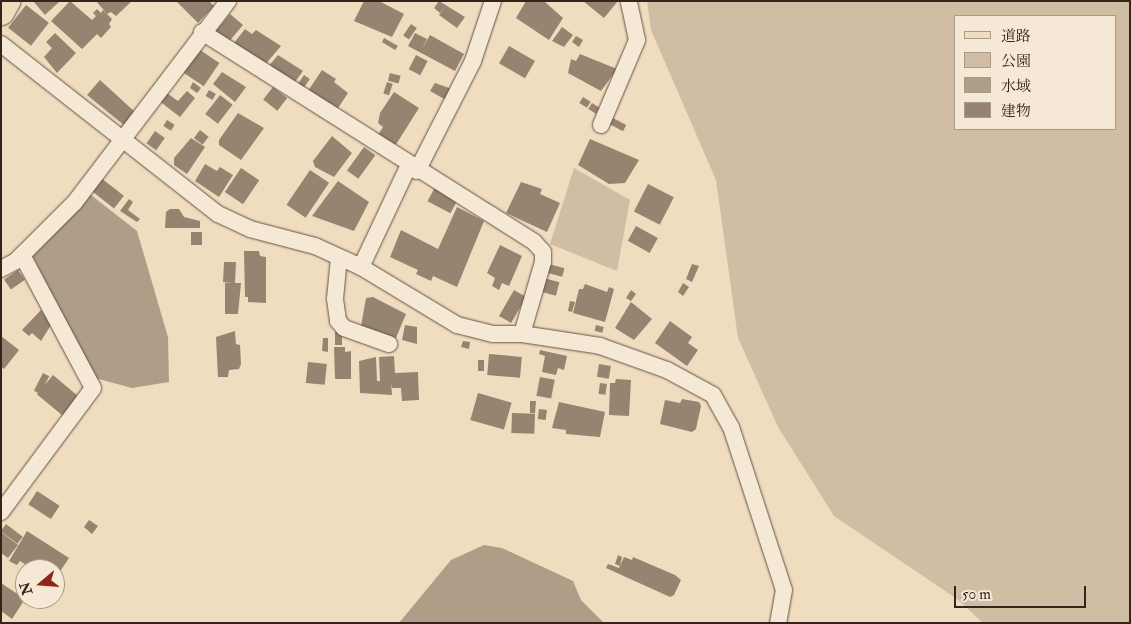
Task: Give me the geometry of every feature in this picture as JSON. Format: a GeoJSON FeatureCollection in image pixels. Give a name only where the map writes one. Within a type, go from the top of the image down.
{"type":"FeatureCollection","features":[{"type":"Feature","properties":{"kind":"main road"},"geometry":{"type":"LineString","coordinates":[[1,12],[8,1]]}},
{"type":"Feature","properties":{"kind":"street"},"geometry":{"type":"LineString","coordinates":[[1,269],[22,255],[74,202],[202,32],[228,1]]}},
{"type":"Feature","properties":{"kind":"street"},"geometry":{"type":"LineString","coordinates":[[361,267],[413,168],[473,61],[493,1]]}},
{"type":"Feature","properties":{"kind":"street"},"geometry":{"type":"LineString","coordinates":[[601,125],[637,40],[629,1]]}},
{"type":"Feature","properties":{"kind":"street"},"geometry":{"type":"LineString","coordinates":[[202,32],[413,168],[534,242],[543,252],[522,334]]}},
{"type":"Feature","properties":{"kind":"street"},"geometry":{"type":"LineString","coordinates":[[1,44],[121,140],[218,214],[250,229],[315,246],[361,267],[457,325],[493,334],[522,334],[600,346],[667,370],[713,394],[731,427],[784,590],[778,623]]}},
{"type":"Feature","properties":{"kind":"street"},"geometry":{"type":"LineString","coordinates":[[1,512],[93,388],[22,255]]}},
{"type":"Feature","properties":{"kind":"street"},"geometry":{"type":"LineString","coordinates":[[339,258],[335,299],[338,321],[344,328],[389,344]]}},
{"type":"Feature","properties":{"kind":"green space"},"geometry":{"type":"Polygon","coordinates":[[[647,1],[1130,1],[1130,623],[983,623],[957,599],[834,516],[778,427],[738,338],[716,180],[651,30],[647,1]]]}},
{"type":"Feature","properties":{"kind":"green space"},"geometry":{"type":"Polygon","coordinates":[[[574,168],[630,200],[617,271],[550,244],[574,168]]]}},
{"type":"Feature","properties":{"kind":"water"},"geometry":{"type":"Polygon","coordinates":[[[91,195],[137,231],[168,337],[169,382],[132,388],[95,378],[31,253],[91,195]]]}},
{"type":"Feature","properties":{"kind":"water"},"geometry":{"type":"Polygon","coordinates":[[[484,545],[502,548],[573,581],[581,600],[604,623],[399,623],[451,560],[484,545]]]}},
{"type":"Feature","properties":{"kind":"building"},"geometry":{"type":"Polygon","coordinates":[[[33,1],[60,1],[45,15],[33,1]]]}},
{"type":"Feature","properties":{"kind":"building"},"geometry":{"type":"Polygon","coordinates":[[[70,1],[92,20],[96,16],[93,13],[97,9],[101,13],[103,10],[112,19],[109,24],[111,27],[101,38],[97,34],[82,49],[51,21],[70,1]]]}},
{"type":"Feature","properties":{"kind":"building"},"geometry":{"type":"Polygon","coordinates":[[[96,1],[132,1],[116,16],[111,12],[107,14],[96,1]]]}},
{"type":"Feature","properties":{"kind":"building"},"geometry":{"type":"Polygon","coordinates":[[[176,1],[209,1],[214,6],[198,23],[176,1]]]}},
{"type":"Feature","properties":{"kind":"building"},"geometry":{"type":"Polygon","coordinates":[[[364,1],[379,1],[404,14],[392,37],[354,21],[364,1]]]}},
{"type":"Feature","properties":{"kind":"building"},"geometry":{"type":"Polygon","coordinates":[[[439,1],[446,5],[440,13],[434,8],[439,1]]]}},
{"type":"Feature","properties":{"kind":"building"},"geometry":{"type":"Polygon","coordinates":[[[526,1],[544,1],[563,18],[549,40],[516,18],[526,1]]]}},
{"type":"Feature","properties":{"kind":"building"},"geometry":{"type":"Polygon","coordinates":[[[583,1],[618,1],[604,18],[583,1]]]}},
{"type":"Feature","properties":{"kind":"building"},"geometry":{"type":"Polygon","coordinates":[[[26,5],[49,23],[31,46],[8,28],[26,5]]]}},
{"type":"Feature","properties":{"kind":"building"},"geometry":{"type":"Polygon","coordinates":[[[446,5],[465,17],[457,28],[439,15],[446,5]]]}},
{"type":"Feature","properties":{"kind":"building"},"geometry":{"type":"Polygon","coordinates":[[[230,14],[243,25],[228,43],[215,32],[230,14]]]}},
{"type":"Feature","properties":{"kind":"building"},"geometry":{"type":"Polygon","coordinates":[[[411,24],[417,28],[409,40],[403,36],[411,24]]]}},
{"type":"Feature","properties":{"kind":"building"},"geometry":{"type":"Polygon","coordinates":[[[562,27],[573,35],[564,47],[552,41],[562,27]]]}},
{"type":"Feature","properties":{"kind":"building"},"geometry":{"type":"Polygon","coordinates":[[[245,29],[252,34],[256,30],[281,46],[264,66],[234,43],[245,29]]]}},
{"type":"Feature","properties":{"kind":"building"},"geometry":{"type":"Polygon","coordinates":[[[55,33],[76,53],[57,73],[44,57],[52,48],[46,42],[55,33]]]}},
{"type":"Feature","properties":{"kind":"building"},"geometry":{"type":"Polygon","coordinates":[[[415,33],[427,39],[422,49],[430,35],[464,54],[455,71],[408,46],[415,33]]]}},
{"type":"Feature","properties":{"kind":"building"},"geometry":{"type":"Polygon","coordinates":[[[576,36],[583,40],[579,47],[572,42],[576,36]]]}},
{"type":"Feature","properties":{"kind":"building"},"geometry":{"type":"Polygon","coordinates":[[[384,38],[398,46],[395,50],[382,42],[384,38]]]}},
{"type":"Feature","properties":{"kind":"building"},"geometry":{"type":"Polygon","coordinates":[[[509,46],[535,61],[525,78],[499,63],[509,46]]]}},
{"type":"Feature","properties":{"kind":"building"},"geometry":{"type":"Polygon","coordinates":[[[197,48],[219,63],[204,86],[181,71],[197,48]]]}},
{"type":"Feature","properties":{"kind":"building"},"geometry":{"type":"Polygon","coordinates":[[[580,54],[617,69],[601,91],[568,73],[571,59],[576,61],[580,54]]]}},
{"type":"Feature","properties":{"kind":"building"},"geometry":{"type":"Polygon","coordinates":[[[278,55],[303,71],[292,86],[268,67],[278,55]]]}},
{"type":"Feature","properties":{"kind":"building"},"geometry":{"type":"Polygon","coordinates":[[[416,55],[428,61],[420,75],[409,69],[416,55]]]}},
{"type":"Feature","properties":{"kind":"building"},"geometry":{"type":"Polygon","coordinates":[[[322,70],[336,79],[334,82],[348,93],[338,108],[308,91],[322,70]]]}},
{"type":"Feature","properties":{"kind":"building"},"geometry":{"type":"Polygon","coordinates":[[[222,72],[246,87],[235,102],[213,84],[222,72]]]}},
{"type":"Feature","properties":{"kind":"building"},"geometry":{"type":"Polygon","coordinates":[[[390,73],[401,76],[399,84],[388,81],[390,73]]]}},
{"type":"Feature","properties":{"kind":"building"},"geometry":{"type":"Polygon","coordinates":[[[304,75],[310,79],[304,88],[298,84],[304,75]]]}},
{"type":"Feature","properties":{"kind":"building"},"geometry":{"type":"Polygon","coordinates":[[[100,80],[135,112],[125,126],[87,95],[100,80]]]}},
{"type":"Feature","properties":{"kind":"building"},"geometry":{"type":"Polygon","coordinates":[[[193,82],[201,88],[197,93],[190,88],[193,82]]]}},
{"type":"Feature","properties":{"kind":"building"},"geometry":{"type":"Polygon","coordinates":[[[387,82],[393,84],[389,95],[383,93],[387,82]]]}},
{"type":"Feature","properties":{"kind":"building"},"geometry":{"type":"Polygon","coordinates":[[[435,83],[452,89],[446,100],[430,91],[435,83]]]}},
{"type":"Feature","properties":{"kind":"building"},"geometry":{"type":"Polygon","coordinates":[[[273,87],[287,98],[277,111],[263,100],[273,87]]]}},
{"type":"Feature","properties":{"kind":"building"},"geometry":{"type":"Polygon","coordinates":[[[209,90],[216,94],[212,100],[206,96],[209,90]]]}},
{"type":"Feature","properties":{"kind":"building"},"geometry":{"type":"Polygon","coordinates":[[[164,91],[178,101],[187,91],[195,98],[180,117],[158,100],[164,91]]]}},
{"type":"Feature","properties":{"kind":"building"},"geometry":{"type":"Polygon","coordinates":[[[394,92],[419,108],[395,146],[378,135],[383,127],[378,123],[380,113],[394,92]]]}},
{"type":"Feature","properties":{"kind":"building"},"geometry":{"type":"Polygon","coordinates":[[[220,95],[233,105],[218,124],[205,114],[220,95]]]}},
{"type":"Feature","properties":{"kind":"building"},"geometry":{"type":"Polygon","coordinates":[[[583,97],[591,102],[587,108],[579,103],[583,97]]]}},
{"type":"Feature","properties":{"kind":"building"},"geometry":{"type":"Polygon","coordinates":[[[592,103],[600,108],[596,114],[588,109],[592,103]]]}},
{"type":"Feature","properties":{"kind":"building"},"geometry":{"type":"Polygon","coordinates":[[[238,113],[264,128],[241,160],[219,145],[219,140],[238,113]]]}},
{"type":"Feature","properties":{"kind":"building"},"geometry":{"type":"Polygon","coordinates":[[[613,118],[626,125],[623,131],[610,124],[613,118]]]}},
{"type":"Feature","properties":{"kind":"building"},"geometry":{"type":"Polygon","coordinates":[[[167,120],[175,125],[171,131],[163,126],[167,120]]]}},
{"type":"Feature","properties":{"kind":"building"},"geometry":{"type":"Polygon","coordinates":[[[200,130],[209,137],[203,145],[194,138],[200,130]]]}},
{"type":"Feature","properties":{"kind":"building"},"geometry":{"type":"Polygon","coordinates":[[[155,131],[165,138],[156,150],[146,143],[155,131]]]}},
{"type":"Feature","properties":{"kind":"building"},"geometry":{"type":"Polygon","coordinates":[[[332,136],[352,153],[334,177],[315,167],[313,161],[332,136]]]}},
{"type":"Feature","properties":{"kind":"building"},"geometry":{"type":"Polygon","coordinates":[[[191,138],[205,147],[187,174],[174,165],[174,158],[191,138]]]}},
{"type":"Feature","properties":{"kind":"building"},"geometry":{"type":"Polygon","coordinates":[[[590,139],[639,160],[625,183],[609,184],[578,165],[590,139]]]}},
{"type":"Feature","properties":{"kind":"building"},"geometry":{"type":"Polygon","coordinates":[[[364,147],[375,155],[358,179],[347,170],[364,147]]]}},
{"type":"Feature","properties":{"kind":"building"},"geometry":{"type":"Polygon","coordinates":[[[205,164],[217,171],[220,167],[233,175],[219,197],[195,181],[205,164]]]}},
{"type":"Feature","properties":{"kind":"building"},"geometry":{"type":"Polygon","coordinates":[[[241,168],[259,180],[243,204],[225,192],[241,168]]]}},
{"type":"Feature","properties":{"kind":"building"},"geometry":{"type":"Polygon","coordinates":[[[310,170],[329,183],[306,218],[287,205],[310,170]]]}},
{"type":"Feature","properties":{"kind":"building"},"geometry":{"type":"Polygon","coordinates":[[[101,178],[124,196],[114,208],[91,191],[101,178]]]}},
{"type":"Feature","properties":{"kind":"building"},"geometry":{"type":"Polygon","coordinates":[[[338,181],[369,202],[354,231],[312,216],[338,181]]]}},
{"type":"Feature","properties":{"kind":"building"},"geometry":{"type":"Polygon","coordinates":[[[521,182],[542,189],[540,194],[560,203],[547,232],[506,213],[521,182]]]}},
{"type":"Feature","properties":{"kind":"building"},"geometry":{"type":"Polygon","coordinates":[[[648,184],[674,197],[660,225],[634,212],[648,184]]]}},
{"type":"Feature","properties":{"kind":"building"},"geometry":{"type":"Polygon","coordinates":[[[435,187],[458,199],[450,213],[427,201],[435,187]]]}},
{"type":"Feature","properties":{"kind":"building"},"geometry":{"type":"Polygon","coordinates":[[[129,199],[133,202],[128,210],[140,219],[137,222],[120,211],[129,199]]]}},
{"type":"Feature","properties":{"kind":"building"},"geometry":{"type":"Polygon","coordinates":[[[457,207],[484,221],[457,287],[433,276],[431,281],[416,274],[418,270],[390,257],[401,230],[438,249],[457,207]]]}},
{"type":"Feature","properties":{"kind":"building"},"geometry":{"type":"Polygon","coordinates":[[[170,209],[179,209],[184,217],[200,221],[200,228],[165,228],[166,212],[170,209]]]}},
{"type":"Feature","properties":{"kind":"building"},"geometry":{"type":"Polygon","coordinates":[[[636,226],[658,238],[650,253],[628,241],[636,226]]]}},
{"type":"Feature","properties":{"kind":"building"},"geometry":{"type":"Polygon","coordinates":[[[191,232],[202,232],[202,245],[191,245],[191,232]]]}},
{"type":"Feature","properties":{"kind":"building"},"geometry":{"type":"Polygon","coordinates":[[[500,245],[522,256],[509,286],[502,283],[499,290],[492,286],[495,278],[487,273],[500,245]]]}},
{"type":"Feature","properties":{"kind":"building"},"geometry":{"type":"Polygon","coordinates":[[[244,251],[259,251],[260,256],[266,257],[266,303],[248,302],[248,297],[245,297],[244,251]]]}},
{"type":"Feature","properties":{"kind":"building"},"geometry":{"type":"Polygon","coordinates":[[[224,262],[236,262],[235,283],[241,283],[238,314],[225,314],[225,283],[231,283],[223,282],[224,262]]]}},
{"type":"Feature","properties":{"kind":"building"},"geometry":{"type":"Polygon","coordinates":[[[549,264],[564,268],[562,277],[547,273],[549,264]]]}},
{"type":"Feature","properties":{"kind":"building"},"geometry":{"type":"Polygon","coordinates":[[[692,264],[699,266],[692,282],[686,279],[692,264]]]}},
{"type":"Feature","properties":{"kind":"building"},"geometry":{"type":"Polygon","coordinates":[[[18,270],[25,280],[11,290],[4,280],[18,270]]]}},
{"type":"Feature","properties":{"kind":"building"},"geometry":{"type":"Polygon","coordinates":[[[544,278],[559,282],[556,296],[540,292],[544,278]]]}},
{"type":"Feature","properties":{"kind":"building"},"geometry":{"type":"Polygon","coordinates":[[[683,283],[689,287],[683,296],[678,292],[683,283]]]}},
{"type":"Feature","properties":{"kind":"building"},"geometry":{"type":"Polygon","coordinates":[[[585,284],[607,292],[609,287],[614,289],[605,322],[573,313],[579,289],[583,289],[585,284]]]}},
{"type":"Feature","properties":{"kind":"building"},"geometry":{"type":"Polygon","coordinates":[[[514,290],[526,297],[511,323],[499,316],[514,290]]]}},
{"type":"Feature","properties":{"kind":"building"},"geometry":{"type":"Polygon","coordinates":[[[631,290],[636,294],[631,301],[626,298],[631,290]]]}},
{"type":"Feature","properties":{"kind":"building"},"geometry":{"type":"Polygon","coordinates":[[[373,297],[406,314],[395,340],[361,326],[366,298],[373,297]]]}},
{"type":"Feature","properties":{"kind":"building"},"geometry":{"type":"Polygon","coordinates":[[[570,301],[575,302],[572,312],[568,311],[570,301]]]}},
{"type":"Feature","properties":{"kind":"building"},"geometry":{"type":"Polygon","coordinates":[[[631,302],[652,319],[634,340],[615,328],[631,302]]]}},
{"type":"Feature","properties":{"kind":"building"},"geometry":{"type":"Polygon","coordinates":[[[41,310],[51,325],[41,341],[32,333],[29,336],[22,330],[41,310]]]}},
{"type":"Feature","properties":{"kind":"building"},"geometry":{"type":"Polygon","coordinates":[[[670,321],[692,337],[688,343],[698,350],[687,366],[655,343],[670,321]]]}},
{"type":"Feature","properties":{"kind":"building"},"geometry":{"type":"Polygon","coordinates":[[[405,325],[417,327],[417,344],[402,340],[405,325]]]}},
{"type":"Feature","properties":{"kind":"building"},"geometry":{"type":"Polygon","coordinates":[[[596,325],[604,327],[602,333],[595,331],[596,325]]]}},
{"type":"Feature","properties":{"kind":"building"},"geometry":{"type":"Polygon","coordinates":[[[235,331],[236,344],[240,345],[241,364],[239,369],[229,370],[228,377],[218,377],[216,337],[235,331]]]}},
{"type":"Feature","properties":{"kind":"building"},"geometry":{"type":"Polygon","coordinates":[[[335,332],[342,332],[342,345],[335,345],[335,332]]]}},
{"type":"Feature","properties":{"kind":"building"},"geometry":{"type":"Polygon","coordinates":[[[1,336],[19,350],[4,369],[1,367],[1,336]]]}},
{"type":"Feature","properties":{"kind":"building"},"geometry":{"type":"Polygon","coordinates":[[[323,338],[328,338],[328,352],[322,351],[323,338]]]}},
{"type":"Feature","properties":{"kind":"building"},"geometry":{"type":"Polygon","coordinates":[[[463,341],[470,342],[469,349],[461,347],[463,341]]]}},
{"type":"Feature","properties":{"kind":"building"},"geometry":{"type":"Polygon","coordinates":[[[334,347],[345,347],[345,352],[351,351],[351,379],[335,379],[334,347]]]}},
{"type":"Feature","properties":{"kind":"building"},"geometry":{"type":"Polygon","coordinates":[[[540,350],[567,356],[564,370],[558,368],[556,375],[542,372],[545,356],[539,354],[540,350]]]}},
{"type":"Feature","properties":{"kind":"building"},"geometry":{"type":"Polygon","coordinates":[[[489,354],[522,357],[520,378],[487,375],[489,354]]]}},
{"type":"Feature","properties":{"kind":"building"},"geometry":{"type":"Polygon","coordinates":[[[394,356],[395,373],[418,372],[419,400],[402,401],[401,388],[392,388],[391,383],[392,395],[360,393],[359,361],[376,357],[377,381],[380,381],[379,357],[394,356]]]}},
{"type":"Feature","properties":{"kind":"building"},"geometry":{"type":"Polygon","coordinates":[[[478,360],[484,360],[484,371],[478,371],[478,360]]]}},
{"type":"Feature","properties":{"kind":"building"},"geometry":{"type":"Polygon","coordinates":[[[308,362],[327,364],[325,385],[306,383],[308,362]]]}},
{"type":"Feature","properties":{"kind":"building"},"geometry":{"type":"Polygon","coordinates":[[[599,364],[611,366],[609,379],[597,377],[599,364]]]}},
{"type":"Feature","properties":{"kind":"building"},"geometry":{"type":"Polygon","coordinates":[[[43,373],[49,376],[40,394],[34,391],[43,373]]]}},
{"type":"Feature","properties":{"kind":"building"},"geometry":{"type":"Polygon","coordinates":[[[53,375],[78,396],[62,415],[37,394],[53,375]]]}},
{"type":"Feature","properties":{"kind":"building"},"geometry":{"type":"Polygon","coordinates":[[[540,377],[555,380],[551,399],[536,396],[540,377]]]}},
{"type":"Feature","properties":{"kind":"building"},"geometry":{"type":"Polygon","coordinates":[[[616,379],[631,380],[629,416],[609,415],[610,383],[615,383],[616,379]]]}},
{"type":"Feature","properties":{"kind":"building"},"geometry":{"type":"Polygon","coordinates":[[[600,383],[607,384],[605,395],[598,394],[600,383]]]}},
{"type":"Feature","properties":{"kind":"building"},"geometry":{"type":"Polygon","coordinates":[[[478,393],[512,403],[504,430],[470,420],[478,393]]]}},
{"type":"Feature","properties":{"kind":"building"},"geometry":{"type":"Polygon","coordinates":[[[682,399],[699,402],[701,406],[696,429],[692,432],[660,424],[665,400],[680,403],[682,399]]]}},
{"type":"Feature","properties":{"kind":"building"},"geometry":{"type":"Polygon","coordinates":[[[530,401],[536,401],[535,413],[530,413],[530,401]]]}},
{"type":"Feature","properties":{"kind":"building"},"geometry":{"type":"Polygon","coordinates":[[[559,402],[605,412],[600,437],[566,434],[566,430],[552,428],[559,402]]]}},
{"type":"Feature","properties":{"kind":"building"},"geometry":{"type":"Polygon","coordinates":[[[539,409],[547,410],[546,420],[538,419],[539,409]]]}},
{"type":"Feature","properties":{"kind":"building"},"geometry":{"type":"Polygon","coordinates":[[[512,413],[535,414],[534,434],[511,433],[512,413]]]}},
{"type":"Feature","properties":{"kind":"building"},"geometry":{"type":"Polygon","coordinates":[[[37,491],[60,506],[51,519],[28,504],[37,491]]]}},
{"type":"Feature","properties":{"kind":"building"},"geometry":{"type":"Polygon","coordinates":[[[89,520],[98,526],[92,534],[84,527],[89,520]]]}},
{"type":"Feature","properties":{"kind":"building"},"geometry":{"type":"Polygon","coordinates":[[[6,524],[23,537],[17,544],[1,532],[6,524]]]}},
{"type":"Feature","properties":{"kind":"building"},"geometry":{"type":"Polygon","coordinates":[[[27,531],[69,558],[65,564],[65,559],[15,559],[15,564],[9,561],[27,531]]]}},
{"type":"Feature","properties":{"kind":"building"},"geometry":{"type":"Polygon","coordinates":[[[1,532],[18,545],[8,558],[1,553],[1,532]]]}},
{"type":"Feature","properties":{"kind":"building"},"geometry":{"type":"Polygon","coordinates":[[[618,555],[622,557],[620,566],[615,564],[618,555]]]}},
{"type":"Feature","properties":{"kind":"building"},"geometry":{"type":"Polygon","coordinates":[[[624,557],[632,560],[633,557],[675,575],[681,580],[674,595],[670,597],[606,568],[608,564],[619,568],[624,557]]]}},
{"type":"Feature","properties":{"kind":"building"},"geometry":{"type":"Polygon","coordinates":[[[1,583],[15,592],[15,609],[18,609],[12,619],[1,611],[1,583]]]}}]}
